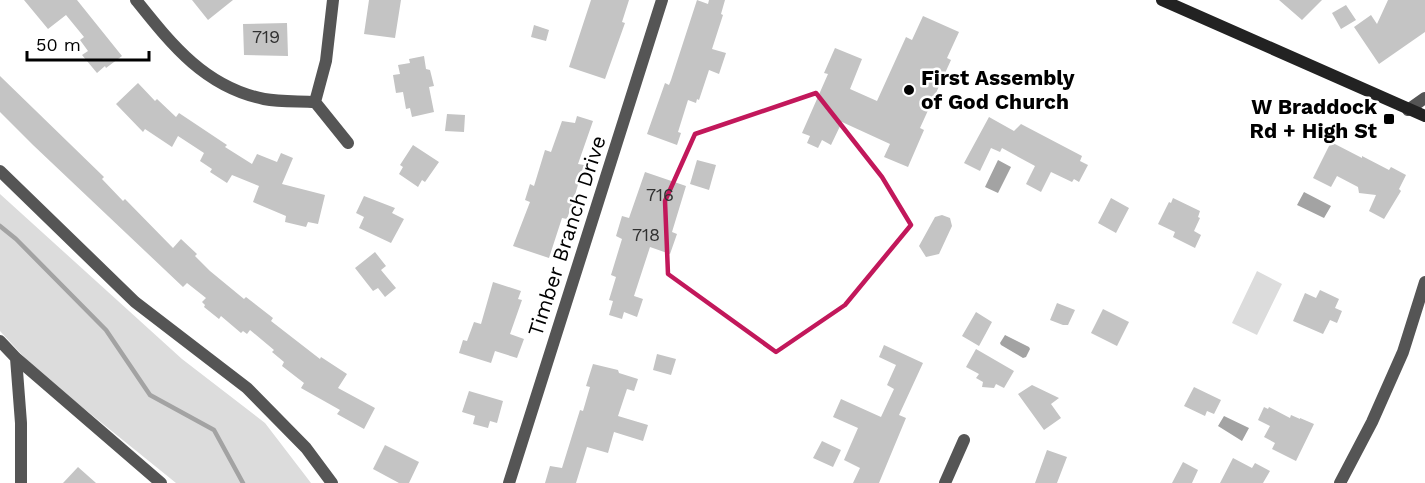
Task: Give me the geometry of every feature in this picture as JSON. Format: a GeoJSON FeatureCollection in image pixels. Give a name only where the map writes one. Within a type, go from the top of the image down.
{"type":"FeatureCollection","features":[{"type":"Feature","properties":{"kind":"main road"},"geometry":{"type":"LineString","coordinates":[[1162,0],[1425,116]]}},
{"type":"Feature","properties":{"kind":"street"},"geometry":{"type":"LineString","coordinates":[[136,0],[195,67],[214,81],[240,93],[266,100],[315,102],[348,142]]}},
{"type":"Feature","properties":{"kind":"street"},"geometry":{"type":"LineString","coordinates":[[315,102],[326,61],[333,0]]}},
{"type":"Feature","properties":{"kind":"street","name":"Timber Branch Drive"},"geometry":{"type":"LineString","coordinates":[[509,483],[662,0]]}},
{"type":"Feature","properties":{"kind":"street"},"geometry":{"type":"LineString","coordinates":[[1408,110],[1425,98]]}},
{"type":"Feature","properties":{"kind":"street"},"geometry":{"type":"LineString","coordinates":[[0,171],[135,302],[247,388],[306,448],[332,483]]}},
{"type":"Feature","properties":{"kind":"street"},"geometry":{"type":"LineString","coordinates":[[1340,483],[1372,422],[1403,352],[1425,282]]}},
{"type":"Feature","properties":{"kind":"street"},"geometry":{"type":"LineString","coordinates":[[0,341],[16,358],[161,483]]}},
{"type":"Feature","properties":{"kind":"street"},"geometry":{"type":"LineString","coordinates":[[16,358],[21,423],[21,483]]}},
{"type":"Feature","properties":{"kind":"street"},"geometry":{"type":"LineString","coordinates":[[945,483],[964,440]]}},
{"type":"Feature","properties":{"kind":"highlighted area"},"geometry":{"type":"Polygon","coordinates":[[[816,93],[882,177],[911,225],[845,305],[776,352],[668,274],[665,201],[695,134],[816,93]]]}},
{"type":"Feature","properties":{"kind":"shaded area"},"geometry":{"type":"Polygon","coordinates":[[[998,160],[1011,167],[998,193],[985,187],[998,160]]]}},
{"type":"Feature","properties":{"kind":"shaded area"},"geometry":{"type":"Polygon","coordinates":[[[1304,192],[1331,206],[1324,218],[1297,205],[1304,192]]]}},
{"type":"Feature","properties":{"kind":"shaded area"},"geometry":{"type":"Polygon","coordinates":[[[0,194],[182,359],[265,423],[311,483],[176,483],[35,369],[0,331],[0,194]]]}},
{"type":"Feature","properties":{"kind":"shaded area"},"geometry":{"type":"Polygon","coordinates":[[[1257,271],[1282,284],[1257,335],[1232,323],[1257,271]]]}},
{"type":"Feature","properties":{"kind":"shaded area"},"geometry":{"type":"Polygon","coordinates":[[[1005,335],[1029,347],[1026,357],[1023,358],[1001,345],[1005,335]]]}},
{"type":"Feature","properties":{"kind":"shaded area"},"geometry":{"type":"Polygon","coordinates":[[[1224,416],[1249,428],[1242,441],[1218,426],[1224,416]]]}},
{"type":"Feature","properties":{"kind":"building"},"geometry":{"type":"Polygon","coordinates":[[[24,0],[77,0],[122,56],[97,73],[82,55],[88,51],[80,40],[84,37],[66,15],[48,29],[24,0]]]}},
{"type":"Feature","properties":{"kind":"building"},"geometry":{"type":"Polygon","coordinates":[[[192,0],[233,0],[208,20],[192,0]]]}},
{"type":"Feature","properties":{"kind":"building"},"geometry":{"type":"Polygon","coordinates":[[[369,0],[401,0],[395,38],[364,34],[369,0]]]}},
{"type":"Feature","properties":{"kind":"building"},"geometry":{"type":"Polygon","coordinates":[[[591,0],[629,0],[622,22],[625,23],[605,79],[569,67],[591,0]]]}},
{"type":"Feature","properties":{"kind":"building"},"geometry":{"type":"Polygon","coordinates":[[[697,0],[708,4],[709,0],[725,0],[721,14],[723,15],[712,49],[726,53],[719,74],[709,70],[699,100],[697,99],[696,103],[688,100],[678,132],[681,133],[677,145],[647,134],[665,83],[669,85],[671,80],[697,0]]]}},
{"type":"Feature","properties":{"kind":"building"},"geometry":{"type":"Polygon","coordinates":[[[1279,0],[1322,0],[1302,20],[1279,0]]]}},
{"type":"Feature","properties":{"kind":"building"},"geometry":{"type":"Polygon","coordinates":[[[1388,0],[1425,0],[1425,32],[1379,64],[1354,27],[1371,15],[1377,24],[1388,0]]]}},
{"type":"Feature","properties":{"kind":"building"},"geometry":{"type":"Polygon","coordinates":[[[1346,5],[1356,20],[1341,29],[1332,13],[1346,5]]]}},
{"type":"Feature","properties":{"kind":"building","name":"First Assembly of God Church"},"geometry":{"type":"Polygon","coordinates":[[[923,16],[959,32],[947,58],[951,60],[920,128],[924,130],[908,167],[884,157],[890,144],[842,122],[831,145],[822,140],[818,148],[807,143],[810,136],[802,133],[828,74],[824,73],[835,48],[862,59],[850,89],[877,101],[906,37],[912,40],[923,16]]]}},
{"type":"Feature","properties":{"kind":"building"},"geometry":{"type":"Polygon","coordinates":[[[287,23],[288,56],[244,55],[243,24],[287,23]]]}},
{"type":"Feature","properties":{"kind":"building"},"geometry":{"type":"Polygon","coordinates":[[[534,25],[549,30],[546,41],[531,37],[534,25]]]}},
{"type":"Feature","properties":{"kind":"building"},"geometry":{"type":"Polygon","coordinates":[[[424,56],[426,69],[430,70],[434,86],[429,87],[434,112],[412,117],[410,108],[406,109],[403,92],[396,93],[393,75],[400,74],[398,65],[410,63],[409,59],[424,56]]]}},
{"type":"Feature","properties":{"kind":"building"},"geometry":{"type":"Polygon","coordinates":[[[0,76],[104,177],[102,179],[123,201],[125,199],[173,248],[181,239],[210,271],[244,299],[246,297],[273,318],[271,321],[320,359],[321,357],[347,374],[338,388],[375,408],[364,429],[337,414],[340,410],[301,388],[304,383],[282,366],[284,362],[272,352],[274,350],[250,330],[247,334],[243,331],[241,333],[221,316],[219,319],[204,307],[202,302],[206,298],[187,283],[183,287],[33,145],[0,112],[0,76]]]}},
{"type":"Feature","properties":{"kind":"building"},"geometry":{"type":"Polygon","coordinates":[[[138,83],[155,101],[157,99],[176,117],[179,113],[252,164],[257,154],[277,162],[281,153],[293,158],[282,184],[325,195],[318,224],[308,222],[306,227],[285,222],[286,216],[253,202],[259,186],[232,175],[227,183],[210,172],[212,169],[200,161],[204,153],[178,136],[172,147],[145,129],[143,132],[116,104],[138,83]]]}},
{"type":"Feature","properties":{"kind":"building"},"geometry":{"type":"Polygon","coordinates":[[[447,114],[465,115],[464,132],[445,131],[447,114]]]}},
{"type":"Feature","properties":{"kind":"building"},"geometry":{"type":"Polygon","coordinates":[[[577,116],[593,121],[578,164],[584,165],[574,198],[567,219],[562,218],[549,258],[513,246],[530,202],[525,200],[530,184],[534,186],[545,150],[551,152],[562,121],[575,123],[577,116]]]}},
{"type":"Feature","properties":{"kind":"building"},"geometry":{"type":"Polygon","coordinates":[[[989,117],[1014,131],[1021,124],[1082,156],[1080,161],[1088,165],[1079,182],[1074,179],[1072,182],[1051,172],[1041,192],[1026,184],[1035,166],[1002,148],[1000,152],[991,148],[980,171],[964,163],[989,117]]]}},
{"type":"Feature","properties":{"kind":"building"},"geometry":{"type":"Polygon","coordinates":[[[1331,142],[1389,170],[1391,167],[1406,175],[1399,189],[1401,191],[1384,219],[1369,211],[1376,195],[1359,193],[1358,187],[1337,176],[1331,187],[1313,178],[1331,142]]]}},
{"type":"Feature","properties":{"kind":"building"},"geometry":{"type":"Polygon","coordinates":[[[413,145],[439,162],[425,182],[422,180],[418,187],[399,174],[403,167],[400,165],[413,145]]]}},
{"type":"Feature","properties":{"kind":"building"},"geometry":{"type":"Polygon","coordinates":[[[697,160],[716,165],[709,190],[690,184],[697,160]]]}},
{"type":"Feature","properties":{"kind":"building"},"geometry":{"type":"Polygon","coordinates":[[[645,172],[686,186],[672,232],[677,234],[670,254],[650,247],[634,296],[643,299],[637,317],[624,312],[622,319],[609,315],[613,301],[609,300],[616,277],[611,275],[622,239],[616,236],[622,216],[629,218],[645,172]]]}},
{"type":"Feature","properties":{"kind":"building"},"geometry":{"type":"Polygon","coordinates":[[[364,196],[395,208],[392,213],[404,219],[391,243],[359,228],[364,217],[356,213],[364,196]]]}},
{"type":"Feature","properties":{"kind":"building"},"geometry":{"type":"Polygon","coordinates":[[[1111,198],[1129,208],[1116,233],[1098,223],[1111,198]]]}},
{"type":"Feature","properties":{"kind":"building"},"geometry":{"type":"Polygon","coordinates":[[[1173,198],[1200,211],[1198,217],[1200,218],[1194,231],[1201,235],[1195,248],[1173,237],[1175,232],[1158,224],[1173,198]]]}},
{"type":"Feature","properties":{"kind":"building"},"geometry":{"type":"Polygon","coordinates":[[[942,215],[950,218],[952,226],[939,254],[926,257],[919,246],[935,217],[942,215]]]}},
{"type":"Feature","properties":{"kind":"building"},"geometry":{"type":"Polygon","coordinates":[[[375,252],[386,266],[381,270],[396,288],[385,297],[378,288],[373,291],[355,268],[375,252]]]}},
{"type":"Feature","properties":{"kind":"building"},"geometry":{"type":"Polygon","coordinates":[[[493,282],[521,291],[518,299],[522,300],[510,334],[524,339],[517,358],[495,351],[491,363],[459,353],[463,340],[467,341],[474,322],[481,324],[493,282]]]}},
{"type":"Feature","properties":{"kind":"building"},"geometry":{"type":"Polygon","coordinates":[[[1320,290],[1339,299],[1335,308],[1342,311],[1337,323],[1330,320],[1323,334],[1293,321],[1305,293],[1316,298],[1320,290]]]}},
{"type":"Feature","properties":{"kind":"building"},"geometry":{"type":"Polygon","coordinates":[[[1057,303],[1075,310],[1068,325],[1050,320],[1057,303]]]}},
{"type":"Feature","properties":{"kind":"building"},"geometry":{"type":"Polygon","coordinates":[[[1103,309],[1129,322],[1117,346],[1091,333],[1103,309]]]}},
{"type":"Feature","properties":{"kind":"building"},"geometry":{"type":"Polygon","coordinates":[[[976,312],[992,322],[979,346],[962,336],[976,312]]]}},
{"type":"Feature","properties":{"kind":"building"},"geometry":{"type":"Polygon","coordinates":[[[884,345],[923,363],[899,415],[906,418],[879,483],[853,483],[860,468],[844,460],[858,428],[833,417],[841,399],[881,417],[894,389],[887,385],[896,365],[879,357],[884,345]]]}},
{"type":"Feature","properties":{"kind":"building"},"geometry":{"type":"Polygon","coordinates":[[[976,349],[1014,371],[1004,388],[996,384],[994,388],[982,387],[983,382],[976,378],[979,374],[966,367],[976,349]]]}},
{"type":"Feature","properties":{"kind":"building"},"geometry":{"type":"Polygon","coordinates":[[[657,354],[676,359],[671,375],[653,370],[657,354]]]}},
{"type":"Feature","properties":{"kind":"building"},"geometry":{"type":"Polygon","coordinates":[[[593,364],[618,370],[619,373],[638,379],[634,391],[627,389],[618,416],[648,425],[643,441],[614,432],[608,453],[587,447],[576,483],[545,483],[550,466],[562,468],[580,410],[583,411],[590,387],[586,386],[593,364]]]}},
{"type":"Feature","properties":{"kind":"building"},"geometry":{"type":"Polygon","coordinates":[[[1032,385],[1059,398],[1051,404],[1061,418],[1044,430],[1018,394],[1032,385]]]}},
{"type":"Feature","properties":{"kind":"building"},"geometry":{"type":"Polygon","coordinates":[[[1194,387],[1221,400],[1214,414],[1207,411],[1205,416],[1184,406],[1194,387]]]}},
{"type":"Feature","properties":{"kind":"building"},"geometry":{"type":"Polygon","coordinates":[[[469,391],[503,401],[497,423],[490,421],[488,428],[473,424],[475,416],[462,412],[469,391]]]}},
{"type":"Feature","properties":{"kind":"building"},"geometry":{"type":"Polygon","coordinates":[[[1264,407],[1268,409],[1269,407],[1290,418],[1291,415],[1314,424],[1296,461],[1272,449],[1275,443],[1264,437],[1270,426],[1258,420],[1264,407]]]}},
{"type":"Feature","properties":{"kind":"building"},"geometry":{"type":"Polygon","coordinates":[[[822,441],[841,450],[833,467],[813,458],[822,441]]]}},
{"type":"Feature","properties":{"kind":"building"},"geometry":{"type":"Polygon","coordinates":[[[385,445],[419,462],[409,483],[399,483],[373,469],[385,445]]]}},
{"type":"Feature","properties":{"kind":"building"},"geometry":{"type":"Polygon","coordinates":[[[1047,450],[1067,457],[1057,483],[1035,483],[1047,450]]]}},
{"type":"Feature","properties":{"kind":"building"},"geometry":{"type":"Polygon","coordinates":[[[1233,458],[1252,468],[1255,463],[1270,471],[1263,483],[1220,483],[1233,458]]]}},
{"type":"Feature","properties":{"kind":"building"},"geometry":{"type":"Polygon","coordinates":[[[1183,462],[1198,470],[1192,483],[1172,483],[1183,462]]]}},
{"type":"Feature","properties":{"kind":"building"},"geometry":{"type":"Polygon","coordinates":[[[78,467],[96,483],[63,483],[78,467]]]}},
{"type":"Feature","properties":{"kind":"waterway"},"geometry":{"type":"LineString","coordinates":[[0,226],[16,239],[106,330],[150,395],[214,430],[243,483]]}},
{"type":"Feature","properties":{"kind":"place","name":"First Assembly of God Church"},"geometry":{"type":"Point","coordinates":[909,90]}},
{"type":"Feature","properties":{"kind":"place","name":"W Braddock Rd + High St"},"geometry":{"type":"Point","coordinates":[1389,119]}}]}
